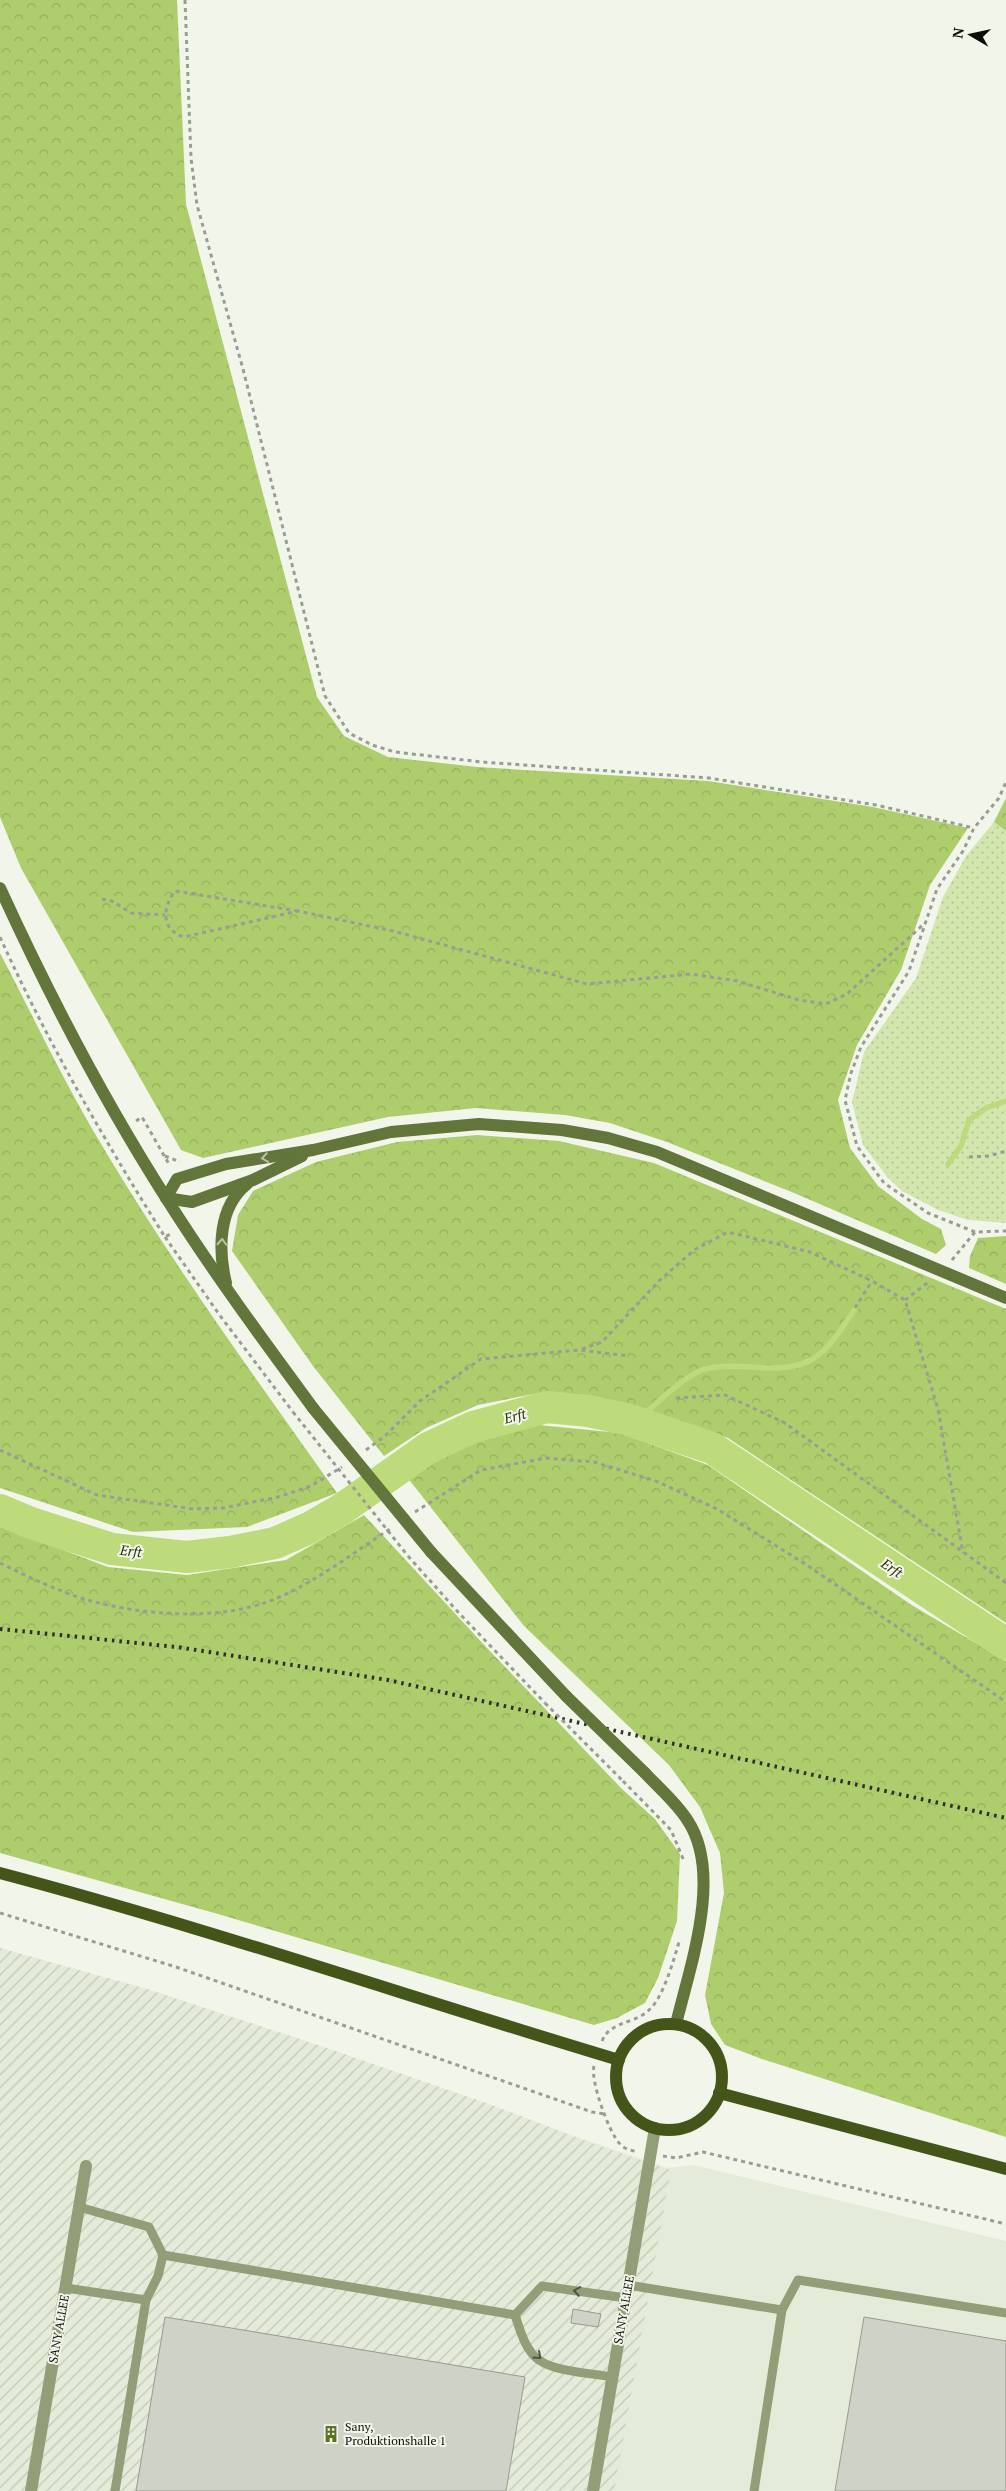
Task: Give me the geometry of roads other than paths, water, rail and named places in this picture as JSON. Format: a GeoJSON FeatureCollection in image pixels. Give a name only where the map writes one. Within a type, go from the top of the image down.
{"type":"FeatureCollection","features":[{"type":"Feature","properties":{"kind":"main road"},"geometry":{"type":"LineString","coordinates":[[0,888],[63,1014],[166,1198],[228,1291],[313,1408],[431,1552],[566,1696],[645,1773],[688,1821],[699,1843],[704,1862],[704,1882],[701,1915],[676,2024]]}},
{"type":"Feature","properties":{"kind":"main road"},"geometry":{"type":"LineString","coordinates":[[166,1198],[177,1179],[226,1164],[313,1150],[390,1132],[479,1124],[562,1130],[608,1138],[657,1152],[1006,1298]]}},
{"type":"Feature","properties":{"kind":"main road"},"geometry":{"type":"LineString","coordinates":[[166,1198],[192,1202],[253,1180],[313,1150]]}},
{"type":"Feature","properties":{"kind":"main road"},"geometry":{"type":"LineString","coordinates":[[228,1291],[222,1253],[224,1224],[235,1197],[253,1180]]}},
{"type":"Feature","properties":{"kind":"main road"},"geometry":{"type":"LineString","coordinates":[[0,1873],[210,1932],[458,2012],[619,2060]]}},
{"type":"Feature","properties":{"kind":"main road"},"geometry":{"type":"LineString","coordinates":[[676,2024],[694,2030],[708,2041],[718,2057],[722,2075],[719,2093],[712,2108],[701,2119],[687,2127],[671,2130],[655,2128],[640,2121],[627,2109],[619,2094],[616,2077],[619,2060],[628,2044],[641,2032],[658,2025],[676,2024]]}},
{"type":"Feature","properties":{"kind":"main road"},"geometry":{"type":"LineString","coordinates":[[719,2093],[1006,2169]]}},
{"type":"Feature","properties":{"kind":"street","name":"SANY ALLEE"},"geometry":{"type":"LineString","coordinates":[[593,2491],[655,2128]]}},
{"type":"Feature","properties":{"kind":"street","name":"SANY ALLEE"},"geometry":{"type":"LineString","coordinates":[[31,2491],[86,2166]]}},
{"type":"Feature","properties":{"kind":"lane"},"geometry":{"type":"LineString","coordinates":[[79,2207],[149,2227],[162,2255],[158,2276],[146,2300],[115,2491]]}},
{"type":"Feature","properties":{"kind":"lane"},"geometry":{"type":"LineString","coordinates":[[162,2255],[515,2315]]}},
{"type":"Feature","properties":{"kind":"lane"},"geometry":{"type":"LineString","coordinates":[[754,2491],[782,2310],[798,2280],[1006,2313]]}},
{"type":"Feature","properties":{"kind":"lane"},"geometry":{"type":"LineString","coordinates":[[515,2315],[542,2286],[627,2292],[782,2310]]}},
{"type":"Feature","properties":{"kind":"lane"},"geometry":{"type":"LineString","coordinates":[[66,2288],[146,2300]]}},
{"type":"Feature","properties":{"kind":"lane"},"geometry":{"type":"LineString","coordinates":[[515,2315],[523,2340],[538,2360],[556,2367],[612,2377]]}},
{"type":"Feature","properties":{"kind":"waterway"},"geometry":{"type":"LineString","coordinates":[[948,1164],[961,1146],[969,1120],[986,1108],[1006,1101]]}},
{"type":"Feature","properties":{"kind":"waterway"},"geometry":{"type":"LineString","coordinates":[[636,1422],[676,1386],[702,1370],[726,1366],[789,1367],[802,1364],[814,1358],[834,1339],[855,1309]]}},
{"type":"Feature","properties":{"kind":"waterway","name":"Erft"},"geometry":{"type":"LineString","coordinates":[[0,1510],[31,1523],[112,1549],[187,1557],[230,1552],[275,1543],[309,1528],[342,1509],[428,1448],[473,1427],[547,1407],[588,1411],[626,1419],[712,1448],[1006,1644]]}},
{"type":"Feature","properties":{"kind":"railway"},"geometry":{"type":"LineString","coordinates":[[0,1629],[177,1647],[388,1680],[1006,1818]]}},
{"type":"Feature","properties":{"kind":"place","name":"Sany, Produktionshalle 1"},"geometry":{"type":"Point","coordinates":[331,2434]}}]}
